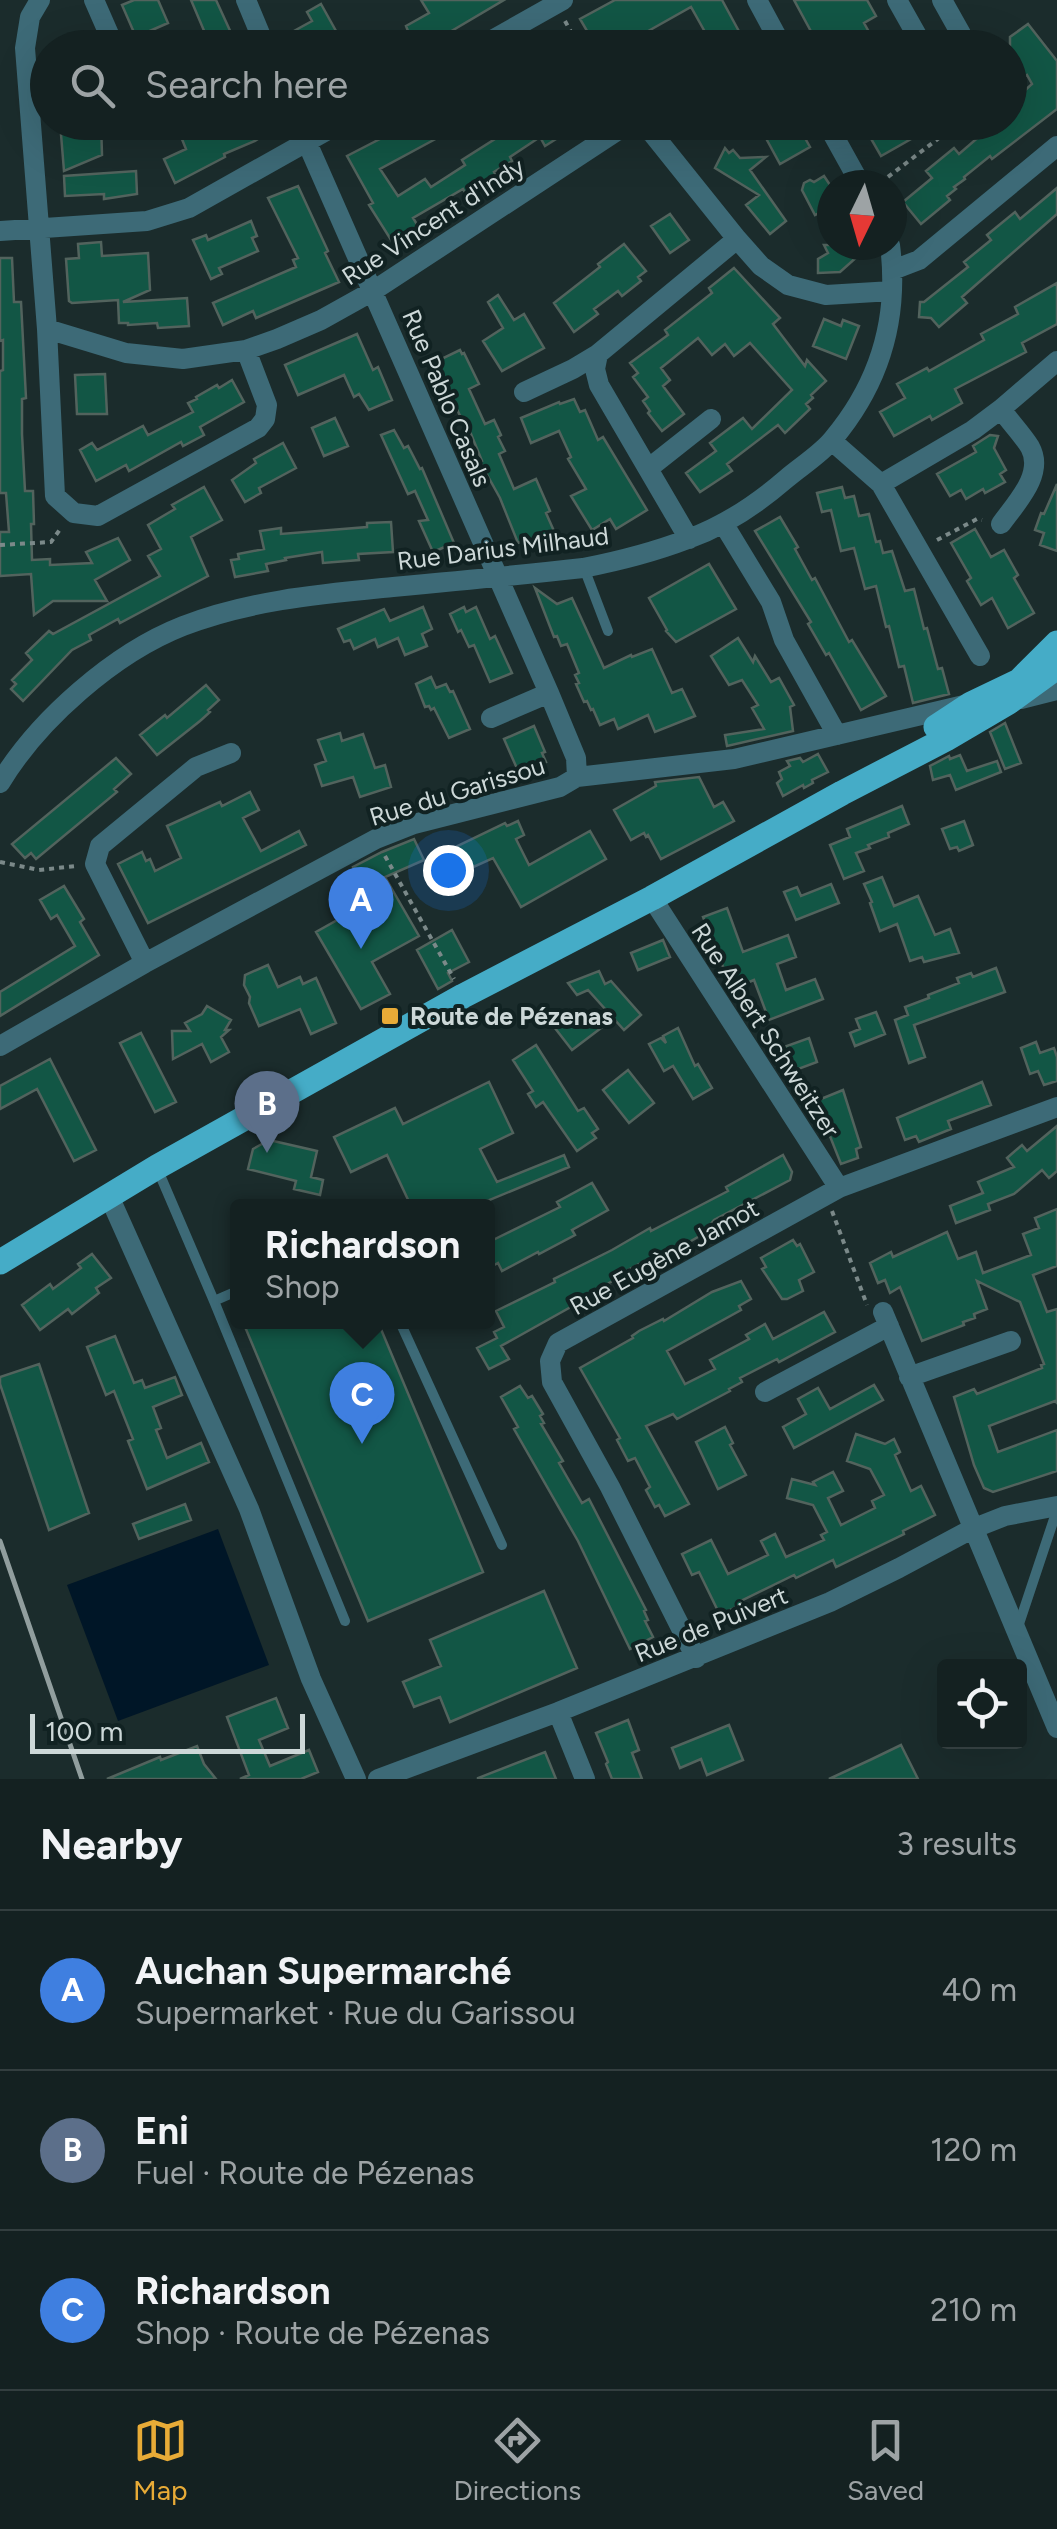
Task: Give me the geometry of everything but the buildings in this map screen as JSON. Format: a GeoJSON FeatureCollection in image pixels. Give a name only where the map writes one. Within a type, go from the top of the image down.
{"type":"FeatureCollection","features":[{"type":"Feature","properties":{"kind":"main road"},"geometry":{"type":"LineString","coordinates":[[842,793],[971,704],[1014,691],[1057,642]]}},
{"type":"Feature","properties":{"kind":"main road"},"geometry":{"type":"LineString","coordinates":[[0,1262],[157,1167],[463,996],[946,739],[1014,691],[1057,667]]}},
{"type":"Feature","properties":{"kind":"street"},"geometry":{"type":"LineString","coordinates":[[30,65],[25,48],[30,17],[40,0]]}},
{"type":"Feature","properties":{"kind":"street"},"geometry":{"type":"LineString","coordinates":[[94,0],[107,30]]}},
{"type":"Feature","properties":{"kind":"street"},"geometry":{"type":"LineString","coordinates":[[258,30],[248,6],[272,0]]}},
{"type":"Feature","properties":{"kind":"street"},"geometry":{"type":"LineString","coordinates":[[756,0],[774,30]]}},
{"type":"Feature","properties":{"kind":"street"},"geometry":{"type":"LineString","coordinates":[[896,0],[914,30]]}},
{"type":"Feature","properties":{"kind":"street"},"geometry":{"type":"LineString","coordinates":[[942,0],[959,30]]}},
{"type":"Feature","properties":{"kind":"street"},"geometry":{"type":"LineString","coordinates":[[510,30],[560,2]]}},
{"type":"Feature","properties":{"kind":"street"},"geometry":{"type":"LineString","coordinates":[[38,140],[38,228],[56,496],[74,512],[98,516],[258,428],[265,419],[267,405],[246,350]]}},
{"type":"Feature","properties":{"kind":"street"},"geometry":{"type":"LineString","coordinates":[[0,231],[147,221],[190,208],[290,140]]}},
{"type":"Feature","properties":{"kind":"street","name":"Rue Pablo Casals"},"geometry":{"type":"LineString","coordinates":[[306,140],[549,693],[576,758],[577,777]]}},
{"type":"Feature","properties":{"kind":"street","name":"Rue Vincent d'Indy"},"geometry":{"type":"LineString","coordinates":[[47,328],[126,353],[182,358],[246,350],[322,320],[374,291],[604,140]]}},
{"type":"Feature","properties":{"kind":"street","name":"Rue Vincent d'Indy"},"geometry":{"type":"LineString","coordinates":[[658,140],[737,239],[762,266],[788,285],[826,296],[893,281]]}},
{"type":"Feature","properties":{"kind":"street"},"geometry":{"type":"LineString","coordinates":[[836,140],[853,170]]}},
{"type":"Feature","properties":{"kind":"street"},"geometry":{"type":"LineString","coordinates":[[893,281],[1057,146]]}},
{"type":"Feature","properties":{"kind":"street"},"geometry":{"type":"LineString","coordinates":[[524,392],[598,354],[737,239]]}},
{"type":"Feature","properties":{"kind":"street","name":"Rue Darius Milhaud"},"geometry":{"type":"LineString","coordinates":[[0,783],[57,714],[103,672],[156,638],[182,627],[228,611],[310,595],[583,568],[689,539],[722,523],[766,496],[832,441],[870,385],[889,328],[891,260]]}},
{"type":"Feature","properties":{"kind":"street"},"geometry":{"type":"LineString","coordinates":[[598,354],[595,369],[599,385],[689,539]]}},
{"type":"Feature","properties":{"kind":"street"},"geometry":{"type":"LineString","coordinates":[[881,484],[973,430],[1057,361]]}},
{"type":"Feature","properties":{"kind":"street"},"geometry":{"type":"LineString","coordinates":[[1001,409],[1031,449],[1034,460],[1034,476],[1001,524]]}},
{"type":"Feature","properties":{"kind":"street"},"geometry":{"type":"LineString","coordinates":[[648,468],[712,418]]}},
{"type":"Feature","properties":{"kind":"street"},"geometry":{"type":"LineString","coordinates":[[832,441],[881,484],[980,656]]}},
{"type":"Feature","properties":{"kind":"street"},"geometry":{"type":"LineString","coordinates":[[722,523],[771,602],[784,640],[837,735]]}},
{"type":"Feature","properties":{"kind":"street"},"geometry":{"type":"LineString","coordinates":[[1014,691],[1057,690]]}},
{"type":"Feature","properties":{"kind":"street"},"geometry":{"type":"LineString","coordinates":[[491,718],[549,693]]}},
{"type":"Feature","properties":{"kind":"street","name":"Rue du Garissou"},"geometry":{"type":"LineString","coordinates":[[0,1046],[376,839],[414,824],[560,786],[577,777],[734,758],[971,704]]}},
{"type":"Feature","properties":{"kind":"street"},"geometry":{"type":"LineString","coordinates":[[145,963],[96,864],[100,846],[196,767],[231,753]]}},
{"type":"Feature","properties":{"kind":"street","name":"Rue Albert Schweitzer"},"geometry":{"type":"LineString","coordinates":[[652,898],[832,1193]]}},
{"type":"Feature","properties":{"kind":"street"},"geometry":{"type":"LineString","coordinates":[[832,1193],[1057,1107]]}},
{"type":"Feature","properties":{"kind":"street","name":"Rue Eugène Jamot"},"geometry":{"type":"LineString","coordinates":[[696,1658],[552,1382],[550,1361],[558,1343],[832,1193]]}},
{"type":"Feature","properties":{"kind":"street"},"geometry":{"type":"LineString","coordinates":[[109,1196],[249,1509],[312,1679],[356,1779]]}},
{"type":"Feature","properties":{"kind":"street"},"geometry":{"type":"LineString","coordinates":[[766,1392],[886,1319],[1057,1728]]}},
{"type":"Feature","properties":{"kind":"street"},"geometry":{"type":"LineString","coordinates":[[909,1377],[1011,1341]]}},
{"type":"Feature","properties":{"kind":"street","name":"Rue de Puivert"},"geometry":{"type":"LineString","coordinates":[[378,1779],[696,1658],[830,1602],[972,1529],[1006,1516],[1057,1508]]}},
{"type":"Feature","properties":{"kind":"street"},"geometry":{"type":"LineString","coordinates":[[558,1712],[585,1779]]}},
{"type":"Feature","properties":{"kind":"lane"},"geometry":{"type":"LineString","coordinates":[[583,568],[608,630]]}},
{"type":"Feature","properties":{"kind":"lane"},"geometry":{"type":"LineString","coordinates":[[157,1167],[344,1621]]}},
{"type":"Feature","properties":{"kind":"lane"},"geometry":{"type":"LineString","coordinates":[[214,1301],[230,1293]]}},
{"type":"Feature","properties":{"kind":"lane"},"geometry":{"type":"LineString","coordinates":[[403,1329],[502,1545]]}},
{"type":"Feature","properties":{"kind":"lane"},"geometry":{"type":"LineString","coordinates":[[1016,1632],[1057,1508]]}},
{"type":"Feature","properties":{"kind":"path"},"geometry":{"type":"LineString","coordinates":[[560,2],[572,30]]}},
{"type":"Feature","properties":{"kind":"path"},"geometry":{"type":"LineString","coordinates":[[897,170],[936,140]]}},
{"type":"Feature","properties":{"kind":"path"},"geometry":{"type":"LineString","coordinates":[[0,545],[50,542],[74,512]]}},
{"type":"Feature","properties":{"kind":"path"},"geometry":{"type":"LineString","coordinates":[[919,550],[976,519],[1001,524]]}},
{"type":"Feature","properties":{"kind":"path"},"geometry":{"type":"LineString","coordinates":[[376,839],[463,996]]}},
{"type":"Feature","properties":{"kind":"path"},"geometry":{"type":"LineString","coordinates":[[0,862],[39,870],[96,864]]}},
{"type":"Feature","properties":{"kind":"path"},"geometry":{"type":"LineString","coordinates":[[832,1193],[868,1308],[886,1319]]}},
{"type":"Feature","properties":{"kind":"water"},"geometry":{"type":"Polygon","coordinates":[[[218,1529],[269,1665],[118,1721],[67,1585],[218,1529]]]}},
{"type":"Feature","properties":{"kind":"railway"},"geometry":{"type":"LineString","coordinates":[[0,1541],[82,1779]]}},
{"type":"Feature","properties":{"kind":"place","name":"Auchan Supermarché"},"geometry":{"type":"Point","coordinates":[361,949]}},
{"type":"Feature","properties":{"kind":"place","name":"Route de Pézenas"},"geometry":{"type":"Point","coordinates":[390,1016]}},
{"type":"Feature","properties":{"kind":"place","name":"Eni"},"geometry":{"type":"Point","coordinates":[267,1153]}},
{"type":"Feature","properties":{"kind":"place","name":"Richardson"},"geometry":{"type":"Point","coordinates":[362,1444]}}]}
